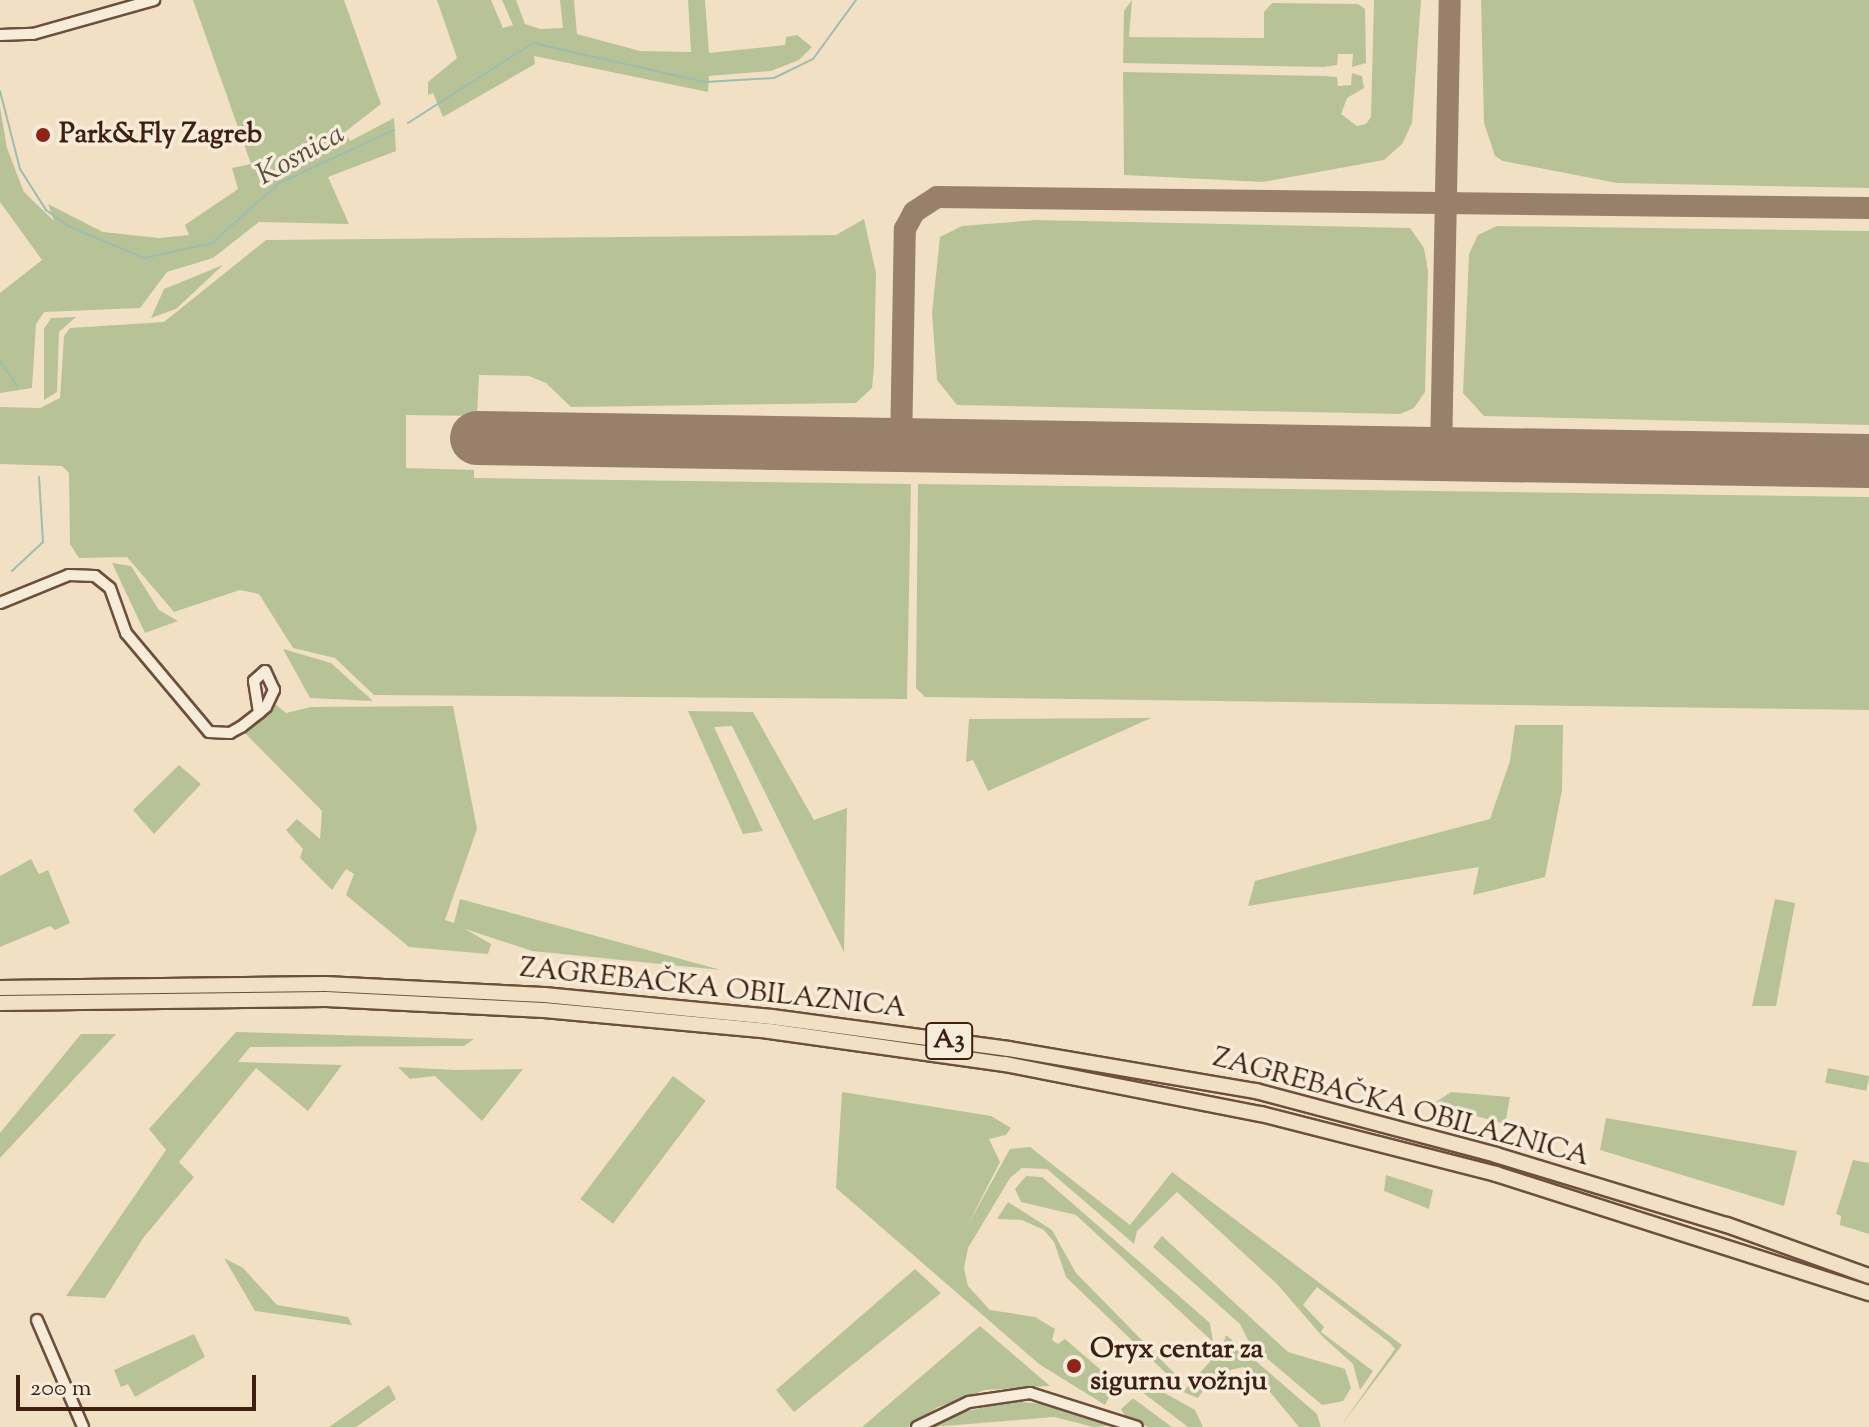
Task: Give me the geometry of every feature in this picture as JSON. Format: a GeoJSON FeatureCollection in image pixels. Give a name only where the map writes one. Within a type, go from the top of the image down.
{"type":"FeatureCollection","features":[{"type":"Feature","properties":{"kind":"highway","name":"ZAGREBAČKA OBILAZNICA"},"geometry":{"type":"LineString","coordinates":[[0,988],[311,984],[544,995],[758,1015],[1009,1049],[1256,1091],[1511,1160],[1727,1225],[1869,1276]]}},
{"type":"Feature","properties":{"kind":"highway","name":"ZAGREBAČKA OBILAZNICA"},"geometry":{"type":"LineString","coordinates":[[0,1003],[326,999],[544,1010],[769,1031],[1005,1064],[1261,1114],[1496,1174],[1869,1293]]}},
{"type":"Feature","properties":{"kind":"street"},"geometry":{"type":"LineString","coordinates":[[0,35],[33,34],[154,0]]}},
{"type":"Feature","properties":{"kind":"street"},"geometry":{"type":"LineString","coordinates":[[0,603],[69,575],[95,576],[110,588],[126,633],[209,732],[230,733],[259,713]]}},
{"type":"Feature","properties":{"kind":"street"},"geometry":{"type":"LineString","coordinates":[[37,1320],[83,1427]]}},
{"type":"Feature","properties":{"kind":"street"},"geometry":{"type":"LineString","coordinates":[[917,1427],[984,1398],[1051,1397],[1137,1427]]}},
{"type":"Feature","properties":{"kind":"green space"},"geometry":{"type":"Polygon","coordinates":[[[193,0],[344,0],[381,104],[345,132],[350,141],[394,118],[396,151],[328,177],[349,224],[259,222],[213,258],[167,272],[140,308],[44,312],[36,324],[32,388],[0,393],[0,293],[42,260],[0,202],[0,107],[7,148],[24,192],[54,221],[48,204],[103,232],[159,238],[189,235],[185,225],[238,189],[232,168],[251,164],[193,0]]]}},
{"type":"Feature","properties":{"kind":"green space"},"geometry":{"type":"Polygon","coordinates":[[[437,0],[491,0],[503,28],[513,25],[502,0],[516,0],[525,24],[540,29],[563,28],[560,0],[574,0],[577,34],[640,51],[691,52],[688,0],[705,0],[709,53],[785,45],[786,37],[797,35],[812,47],[799,60],[771,71],[709,76],[708,92],[534,56],[535,64],[443,117],[433,93],[428,95],[428,82],[457,58],[437,0]]]}},
{"type":"Feature","properties":{"kind":"green space"},"geometry":{"type":"Polygon","coordinates":[[[1132,0],[1129,37],[1264,38],[1264,12],[1272,3],[1358,4],[1365,9],[1366,63],[1352,67],[1353,54],[1338,54],[1337,65],[1324,67],[1123,63],[1124,11],[1132,0]]]}},
{"type":"Feature","properties":{"kind":"green space"},"geometry":{"type":"Polygon","coordinates":[[[1374,0],[1421,0],[1412,123],[1402,144],[1384,160],[1263,182],[1124,175],[1123,72],[1325,76],[1337,77],[1338,86],[1351,85],[1352,73],[1362,76],[1364,88],[1347,98],[1341,114],[1357,126],[1366,124],[1371,117],[1374,0]]]}},
{"type":"Feature","properties":{"kind":"green space"},"geometry":{"type":"Polygon","coordinates":[[[1481,0],[1869,0],[1869,188],[1617,183],[1503,161],[1495,156],[1484,123],[1481,0]]]}},
{"type":"Feature","properties":{"kind":"green space"},"geometry":{"type":"Polygon","coordinates":[[[864,219],[876,273],[874,368],[872,388],[856,403],[571,407],[546,383],[529,376],[479,375],[477,416],[406,415],[406,468],[474,470],[474,478],[911,484],[907,699],[374,695],[335,658],[293,648],[259,594],[240,590],[174,612],[127,557],[79,558],[70,544],[69,473],[62,466],[0,464],[0,407],[40,408],[60,398],[64,336],[70,328],[164,322],[266,240],[836,235],[864,219]]]}},
{"type":"Feature","properties":{"kind":"green space"},"geometry":{"type":"Polygon","coordinates":[[[1035,220],[1410,228],[1424,248],[1428,271],[1425,392],[1414,408],[1400,414],[957,405],[937,380],[932,313],[940,237],[962,226],[1035,220]]]}},
{"type":"Feature","properties":{"kind":"green space"},"geometry":{"type":"Polygon","coordinates":[[[1497,226],[1869,231],[1869,425],[1484,416],[1463,393],[1469,254],[1478,235],[1497,226]]]}},
{"type":"Feature","properties":{"kind":"green space"},"geometry":{"type":"Polygon","coordinates":[[[223,265],[176,309],[151,318],[164,289],[223,265]]]}},
{"type":"Feature","properties":{"kind":"green space"},"geometry":{"type":"Polygon","coordinates":[[[76,317],[59,332],[57,392],[44,400],[44,329],[51,318],[76,317]]]}},
{"type":"Feature","properties":{"kind":"green space"},"geometry":{"type":"Polygon","coordinates":[[[918,484],[1869,497],[1869,710],[925,697],[916,688],[918,484]]]}},
{"type":"Feature","properties":{"kind":"green space"},"geometry":{"type":"Polygon","coordinates":[[[112,563],[131,566],[159,610],[178,621],[145,633],[112,563]]]}},
{"type":"Feature","properties":{"kind":"green space"},"geometry":{"type":"Polygon","coordinates":[[[283,649],[331,663],[373,701],[310,698],[283,649]]]}},
{"type":"Feature","properties":{"kind":"green space"},"geometry":{"type":"Polygon","coordinates":[[[274,703],[286,713],[311,707],[453,706],[477,829],[445,920],[454,923],[460,899],[721,970],[532,951],[465,929],[491,944],[488,954],[409,947],[346,895],[354,874],[346,869],[332,890],[300,858],[303,849],[286,830],[297,819],[320,839],[322,811],[242,730],[274,703]]]}},
{"type":"Feature","properties":{"kind":"green space"},"geometry":{"type":"Polygon","coordinates":[[[688,711],[753,712],[814,820],[847,808],[844,952],[732,726],[714,727],[763,831],[743,834],[688,711]]]}},
{"type":"Feature","properties":{"kind":"green space"},"geometry":{"type":"Polygon","coordinates":[[[1151,718],[988,791],[973,760],[966,762],[969,719],[1151,718]]]}},
{"type":"Feature","properties":{"kind":"green space"},"geometry":{"type":"Polygon","coordinates":[[[1515,725],[1563,725],[1562,790],[1545,877],[1473,895],[1479,867],[1248,906],[1255,881],[1490,819],[1510,761],[1515,725]]]}},
{"type":"Feature","properties":{"kind":"green space"},"geometry":{"type":"Polygon","coordinates":[[[179,765],[201,784],[154,834],[133,810],[179,765]]]}},
{"type":"Feature","properties":{"kind":"green space"},"geometry":{"type":"Polygon","coordinates":[[[31,859],[39,874],[48,870],[70,923],[55,930],[50,926],[0,947],[0,876],[31,859]]]}},
{"type":"Feature","properties":{"kind":"green space"},"geometry":{"type":"Polygon","coordinates":[[[1775,899],[1795,903],[1776,1006],[1752,1006],[1775,899]]]}},
{"type":"Feature","properties":{"kind":"green space"},"geometry":{"type":"Polygon","coordinates":[[[236,1032],[474,1039],[464,1046],[250,1047],[238,1062],[342,1065],[308,1111],[256,1068],[179,1162],[194,1177],[144,1237],[105,1298],[66,1296],[166,1150],[149,1129],[236,1032]]]}},
{"type":"Feature","properties":{"kind":"green space"},"geometry":{"type":"Polygon","coordinates":[[[81,1034],[116,1034],[0,1158],[0,1133],[81,1034]]]}},
{"type":"Feature","properties":{"kind":"green space"},"geometry":{"type":"Polygon","coordinates":[[[398,1067],[523,1069],[482,1121],[435,1076],[410,1079],[398,1067]]]}},
{"type":"Feature","properties":{"kind":"green space"},"geometry":{"type":"Polygon","coordinates":[[[1828,1068],[1869,1076],[1866,1091],[1825,1083],[1828,1068]]]}},
{"type":"Feature","properties":{"kind":"green space"},"geometry":{"type":"Polygon","coordinates":[[[673,1076],[706,1101],[613,1224],[580,1199],[673,1076]]]}},
{"type":"Feature","properties":{"kind":"green space"},"geometry":{"type":"Polygon","coordinates":[[[842,1092],[991,1116],[1011,1128],[1006,1135],[989,1139],[1000,1162],[966,1228],[1010,1149],[1030,1147],[1130,1225],[1172,1172],[1402,1345],[1340,1427],[1395,1349],[1390,1343],[1317,1287],[1303,1305],[1324,1327],[1321,1332],[1373,1371],[1360,1390],[1353,1364],[1322,1336],[1277,1284],[1177,1192],[1137,1231],[1134,1244],[1047,1169],[1022,1168],[1010,1178],[968,1248],[964,1268],[968,1286],[990,1310],[1035,1317],[1055,1329],[1052,1340],[1058,1344],[1065,1339],[1116,1383],[1105,1405],[1039,1364],[836,1188],[842,1092]]]}},
{"type":"Feature","properties":{"kind":"green space"},"geometry":{"type":"Polygon","coordinates":[[[1451,1092],[1510,1097],[1505,1124],[1433,1104],[1451,1092]]]}},
{"type":"Feature","properties":{"kind":"green space"},"geometry":{"type":"Polygon","coordinates":[[[1606,1118],[1797,1151],[1784,1206],[1600,1150],[1606,1118]]]}},
{"type":"Feature","properties":{"kind":"green space"},"geometry":{"type":"Polygon","coordinates":[[[1853,1160],[1869,1163],[1869,1234],[1840,1225],[1841,1216],[1836,1214],[1853,1160]]]}},
{"type":"Feature","properties":{"kind":"green space"},"geometry":{"type":"Polygon","coordinates":[[[1386,1175],[1433,1190],[1429,1209],[1384,1191],[1386,1175]]]}},
{"type":"Feature","properties":{"kind":"green space"},"geometry":{"type":"Polygon","coordinates":[[[1026,1176],[1042,1177],[1210,1323],[1213,1342],[1076,1215],[1021,1202],[1015,1189],[1026,1176]]]}},
{"type":"Feature","properties":{"kind":"green space"},"geometry":{"type":"Polygon","coordinates":[[[1008,1202],[1052,1230],[1076,1273],[1179,1378],[1173,1380],[1066,1277],[1054,1242],[1044,1230],[1022,1220],[997,1219],[1008,1202]]]}},
{"type":"Feature","properties":{"kind":"green space"},"geometry":{"type":"Polygon","coordinates":[[[1162,1236],[1288,1352],[1345,1369],[1351,1388],[1343,1401],[1322,1405],[1250,1344],[1240,1324],[1153,1247],[1162,1236]]]}},
{"type":"Feature","properties":{"kind":"green space"},"geometry":{"type":"Polygon","coordinates":[[[224,1258],[243,1268],[277,1305],[348,1317],[352,1325],[255,1311],[224,1258]]]}},
{"type":"Feature","properties":{"kind":"green space"},"geometry":{"type":"Polygon","coordinates":[[[915,1269],[941,1293],[794,1412],[776,1390],[915,1269]]]}},
{"type":"Feature","properties":{"kind":"green space"},"geometry":{"type":"Polygon","coordinates":[[[980,1326],[1050,1386],[985,1390],[938,1407],[908,1427],[862,1427],[980,1326]]]}},
{"type":"Feature","properties":{"kind":"green space"},"geometry":{"type":"Polygon","coordinates":[[[194,1334],[205,1357],[135,1397],[128,1384],[121,1387],[114,1370],[194,1334]]]}},
{"type":"Feature","properties":{"kind":"green space"},"geometry":{"type":"Polygon","coordinates":[[[1226,1335],[1317,1414],[1321,1427],[1299,1427],[1255,1374],[1243,1367],[1214,1374],[1198,1398],[1183,1392],[1222,1348],[1226,1335]]]}},
{"type":"Feature","properties":{"kind":"green space"},"geometry":{"type":"Polygon","coordinates":[[[1147,1383],[1195,1410],[1203,1427],[1188,1427],[1142,1392],[1139,1387],[1147,1383]]]}},
{"type":"Feature","properties":{"kind":"green space"},"geometry":{"type":"Polygon","coordinates":[[[389,1385],[396,1399],[356,1427],[329,1427],[389,1385]]]}},
{"type":"Feature","properties":{"kind":"green space"},"geometry":{"type":"Polygon","coordinates":[[[1132,1399],[1172,1427],[1148,1427],[1126,1418],[1121,1409],[1132,1399]]]}},
{"type":"Feature","properties":{"kind":"green space"},"geometry":{"type":"Polygon","coordinates":[[[1009,1401],[1054,1405],[1114,1425],[1094,1427],[1054,1417],[932,1427],[956,1414],[1009,1401]]]}},
{"type":"Feature","properties":{"kind":"waterway","name":"Kosnica"},"geometry":{"type":"LineString","coordinates":[[408,123],[533,43],[705,82],[774,78],[813,59],[856,0]]}},
{"type":"Feature","properties":{"kind":"waterway","name":"Kosnica"},"geometry":{"type":"LineString","coordinates":[[0,91],[20,169],[46,210],[68,226],[144,258],[212,243],[279,183],[394,130]]}},
{"type":"Feature","properties":{"kind":"waterway","name":"Kosnica"},"geometry":{"type":"LineString","coordinates":[[0,361],[18,388]]}},
{"type":"Feature","properties":{"kind":"waterway"},"geometry":{"type":"LineString","coordinates":[[12,571],[43,542],[39,477]]}},
{"type":"Feature","properties":{"kind":"taxiway"},"geometry":{"type":"LineString","coordinates":[[1441,455],[1450,0]]}},
{"type":"Feature","properties":{"kind":"taxiway"},"geometry":{"type":"LineString","coordinates":[[901,448],[905,229],[914,212],[937,197],[1869,208]]}},
{"type":"Feature","properties":{"kind":"runway"},"geometry":{"type":"LineString","coordinates":[[477,438],[1869,461]]}},
{"type":"Feature","properties":{"kind":"place","name":"Park&Fly Zagreb"},"geometry":{"type":"Point","coordinates":[43,135]}},
{"type":"Feature","properties":{"kind":"place","name":"Oryx centar za sigurnu vožnju"},"geometry":{"type":"Point","coordinates":[1074,1366]}}]}
